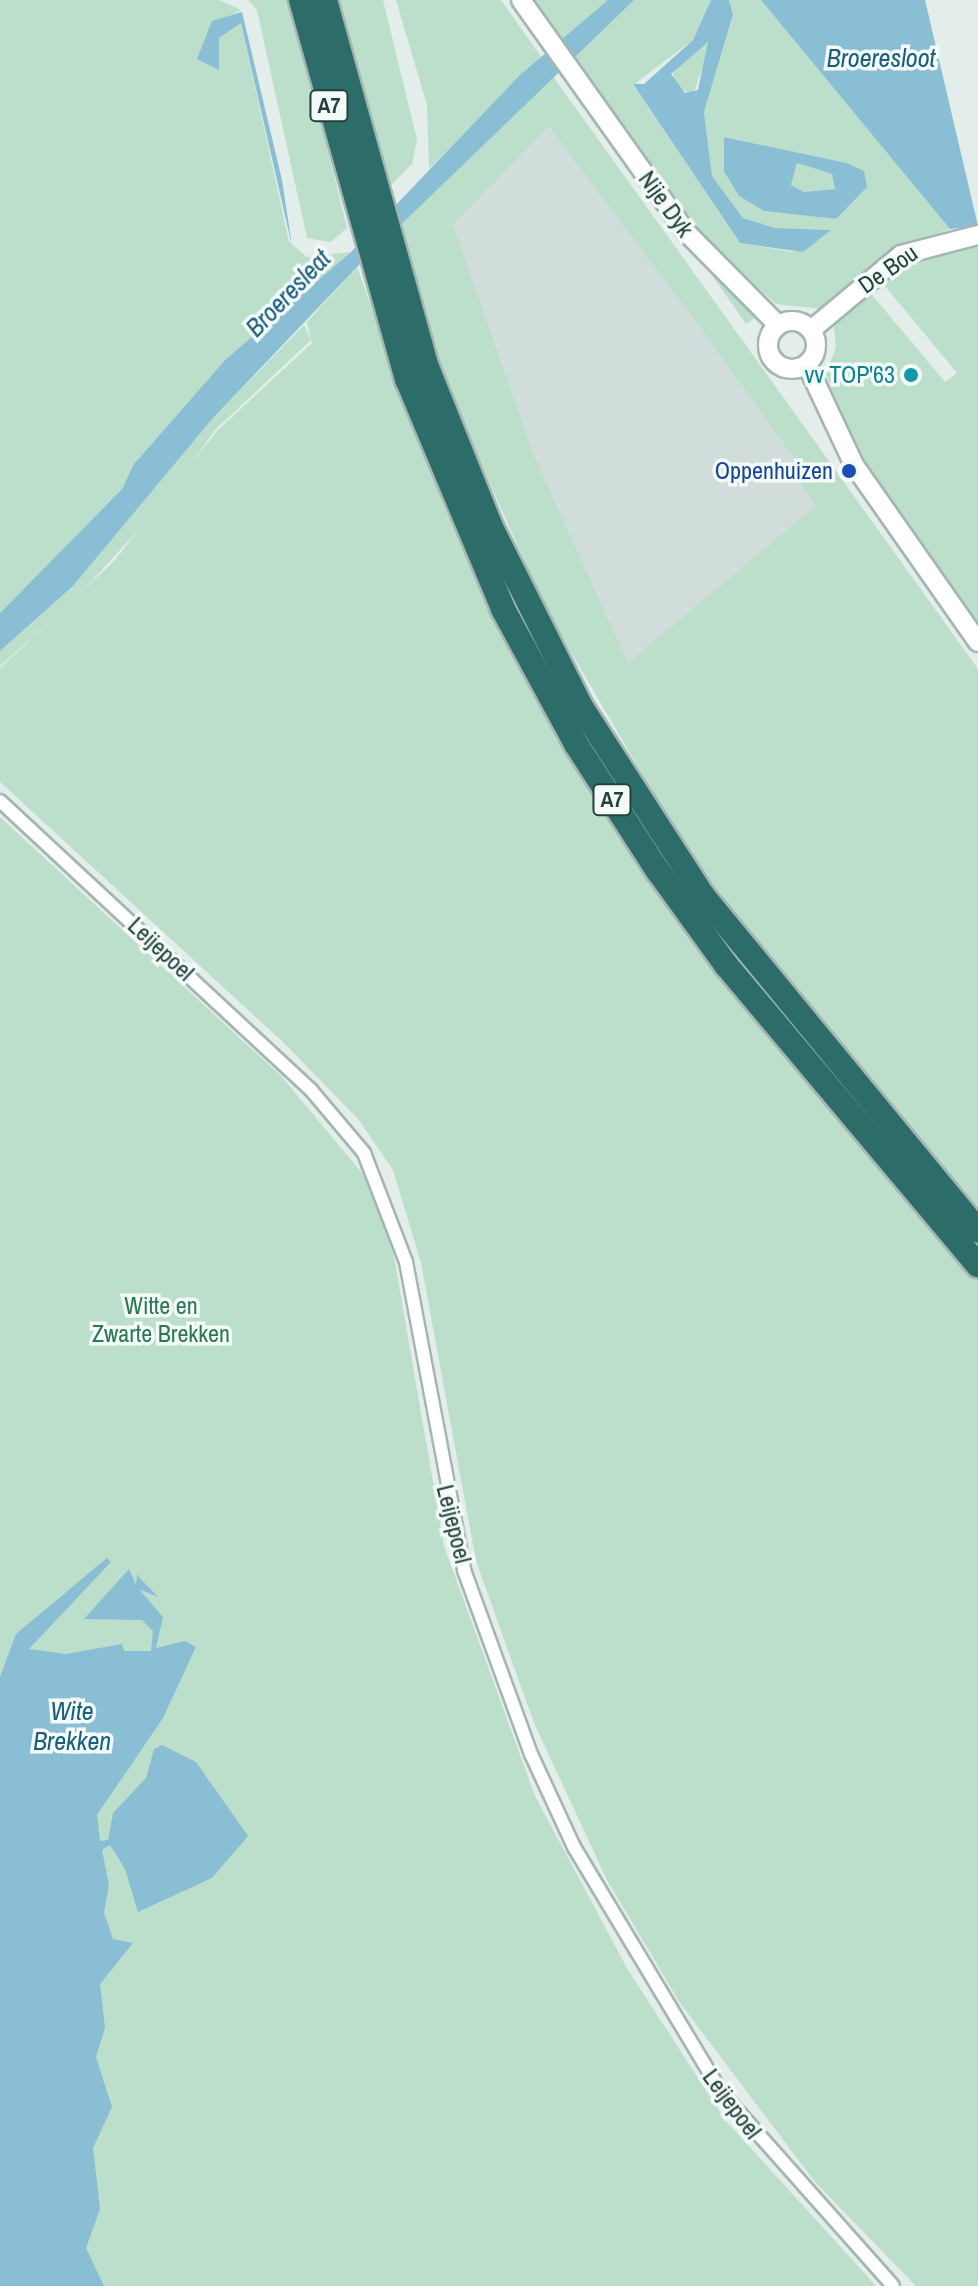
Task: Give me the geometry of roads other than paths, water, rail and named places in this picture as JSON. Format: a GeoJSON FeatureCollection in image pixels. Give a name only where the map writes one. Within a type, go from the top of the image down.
{"type":"FeatureCollection","features":[{"type":"Feature","properties":{"kind":"highway","name":"A7"},"geometry":{"type":"LineString","coordinates":[[301,0],[370,262],[450,493],[576,744],[726,965],[978,1265]]}},
{"type":"Feature","properties":{"kind":"highway","name":"A7"},"geometry":{"type":"LineString","coordinates":[[325,0],[388,244],[491,527],[619,771],[778,993],[978,1231]]}},
{"type":"Feature","properties":{"kind":"street","name":"Nije Dyk"},"geometry":{"type":"LineString","coordinates":[[521,0],[694,243],[778,325]]}},
{"type":"Feature","properties":{"kind":"street","name":"De Bou"},"geometry":{"type":"LineString","coordinates":[[811,330],[901,255],[978,235]]}},
{"type":"Feature","properties":{"kind":"street"},"geometry":{"type":"LineString","coordinates":[[797,321],[811,330],[817,347],[807,365],[790,370],[772,360],[768,340],[778,325],[797,321]]}},
{"type":"Feature","properties":{"kind":"street"},"geometry":{"type":"LineString","coordinates":[[807,365],[862,478],[978,642]]}},
{"type":"Feature","properties":{"kind":"street","name":"Leijepoel"},"geometry":{"type":"LineString","coordinates":[[0,801],[311,1090],[364,1153],[406,1262],[464,1570],[531,1754],[574,1847],[721,2092],[893,2286]]}},
{"type":"Feature","properties":{"kind":"water"},"geometry":{"type":"Polygon","coordinates":[[[608,0],[634,0],[357,267],[213,418],[73,586],[0,651],[0,613],[122,489],[134,464],[226,359],[351,252],[520,75],[608,0]]]}},
{"type":"Feature","properties":{"kind":"water"},"geometry":{"type":"Polygon","coordinates":[[[711,0],[729,0],[733,15],[704,112],[712,176],[743,218],[775,228],[831,230],[803,252],[740,243],[633,84],[644,84],[693,40],[711,0]],[[708,42],[671,74],[685,93],[698,90],[708,42]]]}},
{"type":"Feature","properties":{"kind":"water","name":"Broeresloot"},"geometry":{"type":"Polygon","coordinates":[[[761,0],[925,0],[978,226],[950,229],[761,0]]]}},
{"type":"Feature","properties":{"kind":"water"},"geometry":{"type":"Polygon","coordinates":[[[242,12],[282,180],[292,246],[241,23],[219,38],[219,70],[197,59],[212,21],[242,12]]]}},
{"type":"Feature","properties":{"kind":"water"},"geometry":{"type":"Polygon","coordinates":[[[724,137],[847,163],[864,171],[867,187],[836,219],[764,211],[739,196],[724,171],[724,137]],[[797,163],[791,185],[804,192],[835,189],[832,174],[797,163]]]}},
{"type":"Feature","properties":{"kind":"water","name":"Wite Brekken"},"geometry":{"type":"Polygon","coordinates":[[[107,1558],[111,1562],[29,1649],[66,1654],[122,1644],[124,1651],[151,1651],[153,1631],[142,1620],[84,1619],[129,1569],[136,1585],[137,1575],[158,1597],[139,1589],[163,1617],[156,1648],[185,1641],[196,1647],[163,1718],[97,1815],[100,1841],[108,1840],[113,1813],[146,1778],[154,1749],[162,1745],[196,1762],[248,1836],[212,1878],[138,1912],[125,1869],[110,1845],[102,1850],[109,1885],[104,1913],[113,1939],[133,1943],[100,1984],[105,2028],[96,2057],[112,2107],[93,2148],[100,2209],[86,2248],[104,2286],[0,2286],[0,1677],[16,1634],[107,1558]]]}},
{"type":"Feature","properties":{"kind":"place","name":"vv TOP'63"},"geometry":{"type":"Point","coordinates":[911,375]}},
{"type":"Feature","properties":{"kind":"place","name":"Oppenhuizen"},"geometry":{"type":"Point","coordinates":[849,471]}},
{"type":"Feature","properties":{"kind":"water label","name":"Broeresleat"},"geometry":{"type":"Point","coordinates":[288,293]}},
{"type":"Feature","properties":{"kind":"park label","name":"Witte en Zwarte Brekken"},"geometry":{"type":"Point","coordinates":[161,1320]}}]}
